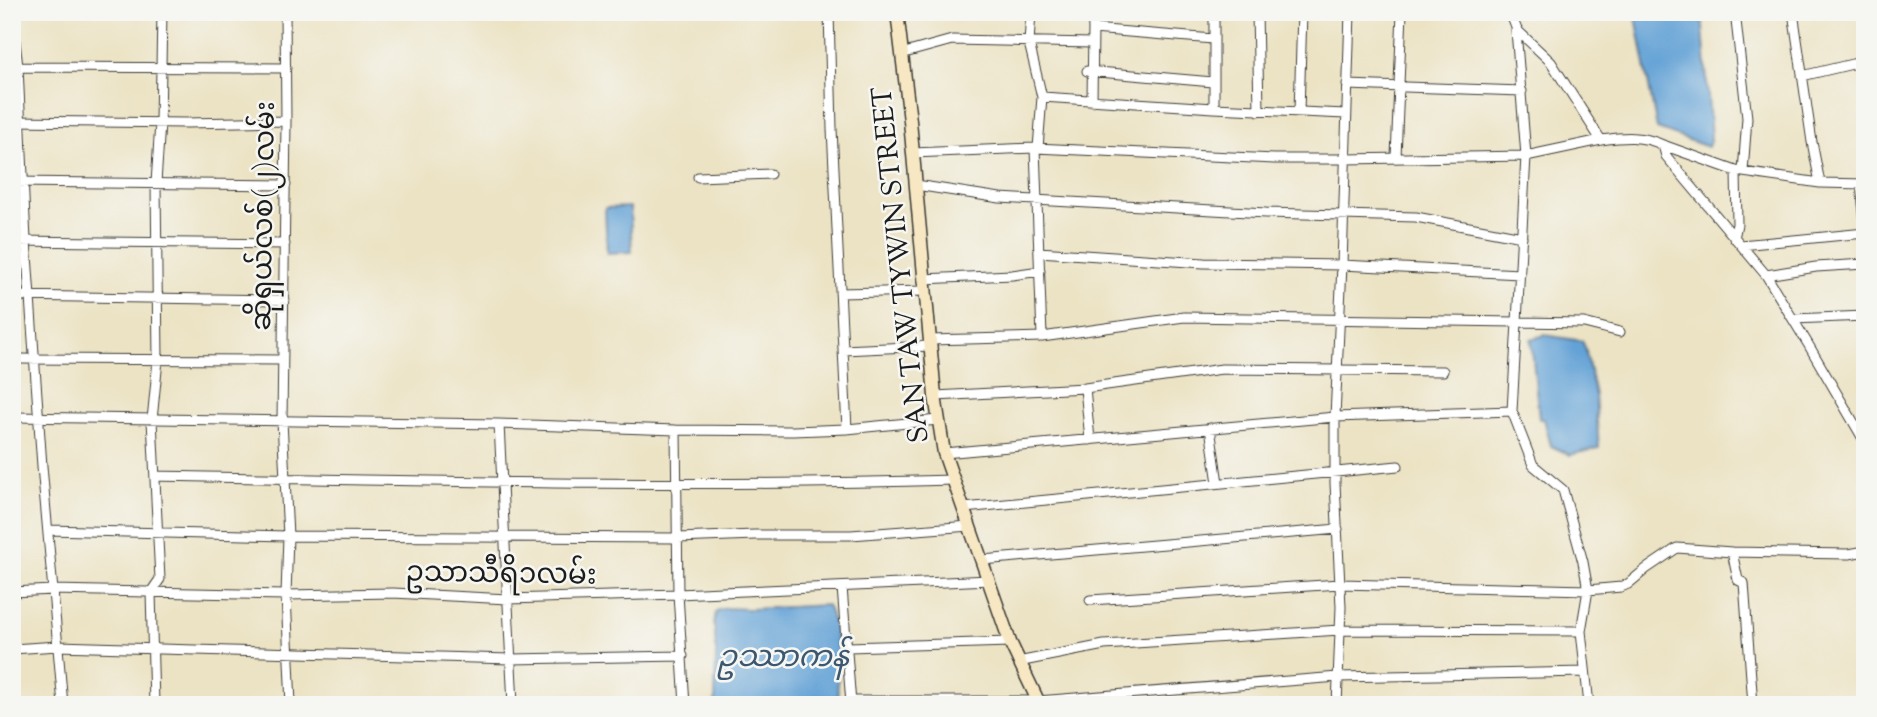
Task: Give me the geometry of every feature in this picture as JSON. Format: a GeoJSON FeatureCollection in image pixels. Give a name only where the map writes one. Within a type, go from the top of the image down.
{"type":"FeatureCollection","features":[{"type":"Feature","properties":{"kind":"street"},"geometry":{"type":"LineString","coordinates":[[154,705],[151,592],[160,579],[152,420],[158,360],[156,183],[162,12]]}},
{"type":"Feature","properties":{"kind":"street","name":"ဆိုရှယ်လစ်(၂)လမ်း"},"geometry":{"type":"LineString","coordinates":[[285,12],[282,421],[288,536],[286,595],[291,705]]}},
{"type":"Feature","properties":{"kind":"street"},"geometry":{"type":"LineString","coordinates":[[829,12],[847,429]]}},
{"type":"Feature","properties":{"kind":"street","name":"SAN TAW TYWIN STREET"},"geometry":{"type":"LineString","coordinates":[[897,12],[913,153],[929,343],[943,453],[1010,642],[1039,703]]}},
{"type":"Feature","properties":{"kind":"street"},"geometry":{"type":"LineString","coordinates":[[1031,12],[1029,43],[1042,97],[1036,148],[1035,199],[1042,337]]}},
{"type":"Feature","properties":{"kind":"street"},"geometry":{"type":"LineString","coordinates":[[1092,12],[1093,29],[1088,71],[1092,101]]}},
{"type":"Feature","properties":{"kind":"street"},"geometry":{"type":"LineString","coordinates":[[1214,12],[1214,108]]}},
{"type":"Feature","properties":{"kind":"street"},"geometry":{"type":"LineString","coordinates":[[1257,12],[1259,111]]}},
{"type":"Feature","properties":{"kind":"street"},"geometry":{"type":"LineString","coordinates":[[1299,112],[1302,12]]}},
{"type":"Feature","properties":{"kind":"street"},"geometry":{"type":"LineString","coordinates":[[1337,705],[1340,583],[1335,417],[1350,12]]}},
{"type":"Feature","properties":{"kind":"street"},"geometry":{"type":"LineString","coordinates":[[1396,157],[1402,12]]}},
{"type":"Feature","properties":{"kind":"street"},"geometry":{"type":"LineString","coordinates":[[1512,12],[1517,30],[1526,156],[1512,411],[1533,466],[1563,490],[1583,562],[1588,590],[1581,631],[1588,705]]}},
{"type":"Feature","properties":{"kind":"street"},"geometry":{"type":"LineString","coordinates":[[1735,12],[1747,118],[1740,172],[1738,242]]}},
{"type":"Feature","properties":{"kind":"street"},"geometry":{"type":"LineString","coordinates":[[1793,12],[1820,183]]}},
{"type":"Feature","properties":{"kind":"street"},"geometry":{"type":"LineString","coordinates":[[12,18],[16,121],[63,705]]}},
{"type":"Feature","properties":{"kind":"street"},"geometry":{"type":"LineString","coordinates":[[1093,29],[1213,39]]}},
{"type":"Feature","properties":{"kind":"street"},"geometry":{"type":"LineString","coordinates":[[1517,30],[1551,62],[1601,140]]}},
{"type":"Feature","properties":{"kind":"street"},"geometry":{"type":"LineString","coordinates":[[901,54],[952,40],[1092,43]]}},
{"type":"Feature","properties":{"kind":"street"},"geometry":{"type":"LineString","coordinates":[[1802,76],[1865,61]]}},
{"type":"Feature","properties":{"kind":"street"},"geometry":{"type":"LineString","coordinates":[[15,67],[286,68]]}},
{"type":"Feature","properties":{"kind":"street"},"geometry":{"type":"LineString","coordinates":[[1088,71],[1213,82]]}},
{"type":"Feature","properties":{"kind":"street"},"geometry":{"type":"LineString","coordinates":[[1347,85],[1522,91]]}},
{"type":"Feature","properties":{"kind":"street"},"geometry":{"type":"LineString","coordinates":[[1042,97],[1346,114]]}},
{"type":"Feature","properties":{"kind":"street"},"geometry":{"type":"LineString","coordinates":[[16,121],[286,121]]}},
{"type":"Feature","properties":{"kind":"street"},"geometry":{"type":"LineString","coordinates":[[913,153],[1036,148],[1275,159],[1526,156],[1629,136],[1648,139],[1740,172],[1820,183],[1863,184],[1865,223]]}},
{"type":"Feature","properties":{"kind":"street"},"geometry":{"type":"LineString","coordinates":[[1663,145],[1666,156],[1766,275],[1865,441]]}},
{"type":"Feature","properties":{"kind":"street"},"geometry":{"type":"LineString","coordinates":[[698,177],[770,174]]}},
{"type":"Feature","properties":{"kind":"street"},"geometry":{"type":"LineString","coordinates":[[12,182],[285,185]]}},
{"type":"Feature","properties":{"kind":"street"},"geometry":{"type":"LineString","coordinates":[[916,185],[1000,198],[1266,213],[1416,217],[1521,237]]}},
{"type":"Feature","properties":{"kind":"street"},"geometry":{"type":"LineString","coordinates":[[1738,242],[1865,233]]}},
{"type":"Feature","properties":{"kind":"street"},"geometry":{"type":"LineString","coordinates":[[12,241],[285,244]]}},
{"type":"Feature","properties":{"kind":"street"},"geometry":{"type":"LineString","coordinates":[[1039,252],[1204,263],[1342,265],[1520,274]]}},
{"type":"Feature","properties":{"kind":"street"},"geometry":{"type":"LineString","coordinates":[[1766,275],[1816,267],[1865,264]]}},
{"type":"Feature","properties":{"kind":"street"},"geometry":{"type":"LineString","coordinates":[[840,293],[1040,271]]}},
{"type":"Feature","properties":{"kind":"street"},"geometry":{"type":"LineString","coordinates":[[12,296],[284,300]]}},
{"type":"Feature","properties":{"kind":"street"},"geometry":{"type":"LineString","coordinates":[[1793,319],[1865,316]]}},
{"type":"Feature","properties":{"kind":"street"},"geometry":{"type":"LineString","coordinates":[[843,350],[1042,337],[1184,317],[1584,323],[1620,332]]}},
{"type":"Feature","properties":{"kind":"street"},"geometry":{"type":"LineString","coordinates":[[12,359],[282,360]]}},
{"type":"Feature","properties":{"kind":"street"},"geometry":{"type":"LineString","coordinates":[[935,396],[1085,388],[1223,369],[1443,371]]}},
{"type":"Feature","properties":{"kind":"street"},"geometry":{"type":"LineString","coordinates":[[1085,388],[1090,440]]}},
{"type":"Feature","properties":{"kind":"street"},"geometry":{"type":"LineString","coordinates":[[943,453],[1335,417],[1512,411]]}},
{"type":"Feature","properties":{"kind":"street"},"geometry":{"type":"LineString","coordinates":[[12,417],[793,431],[938,420]]}},
{"type":"Feature","properties":{"kind":"street"},"geometry":{"type":"LineString","coordinates":[[499,424],[513,705]]}},
{"type":"Feature","properties":{"kind":"street"},"geometry":{"type":"LineString","coordinates":[[1210,428],[1218,483]]}},
{"type":"Feature","properties":{"kind":"street"},"geometry":{"type":"LineString","coordinates":[[676,430],[678,594],[685,705]]}},
{"type":"Feature","properties":{"kind":"street"},"geometry":{"type":"LineString","coordinates":[[964,508],[1398,466]]}},
{"type":"Feature","properties":{"kind":"street"},"geometry":{"type":"LineString","coordinates":[[155,476],[502,484],[815,484],[953,480]]}},
{"type":"Feature","properties":{"kind":"street"},"geometry":{"type":"LineString","coordinates":[[48,530],[288,536],[678,538],[851,535],[970,526]]}},
{"type":"Feature","properties":{"kind":"street"},"geometry":{"type":"LineString","coordinates":[[982,560],[1338,529]]}},
{"type":"Feature","properties":{"kind":"street"},"geometry":{"type":"LineString","coordinates":[[1090,600],[1340,583],[1588,590],[1628,584],[1677,548],[1849,554],[1865,551]]}},
{"type":"Feature","properties":{"kind":"street"},"geometry":{"type":"LineString","coordinates":[[1732,552],[1738,580],[1744,583],[1753,705]]}},
{"type":"Feature","properties":{"kind":"street","name":"ဥသာသီရိ၁လမ်း"},"geometry":{"type":"LineString","coordinates":[[12,592],[53,590],[286,595],[393,593],[508,599],[990,580]]}},
{"type":"Feature","properties":{"kind":"street"},"geometry":{"type":"LineString","coordinates":[[842,587],[851,703],[1039,703],[1338,677],[1584,672]]}},
{"type":"Feature","properties":{"kind":"street"},"geometry":{"type":"LineString","coordinates":[[1018,662],[1104,645],[1340,630],[1581,631]]}},
{"type":"Feature","properties":{"kind":"street"},"geometry":{"type":"LineString","coordinates":[[848,647],[1010,642]]}},
{"type":"Feature","properties":{"kind":"street"},"geometry":{"type":"LineString","coordinates":[[12,649],[58,646],[510,659],[683,656]]}},
{"type":"Feature","properties":{"kind":"water"},"geometry":{"type":"Polygon","coordinates":[[[1635,12],[1702,12],[1711,138],[1708,147],[1657,129],[1635,12]]]}},
{"type":"Feature","properties":{"kind":"water"},"geometry":{"type":"Polygon","coordinates":[[[630,207],[632,252],[607,253],[605,208],[630,207]]]}},
{"type":"Feature","properties":{"kind":"water"},"geometry":{"type":"Polygon","coordinates":[[[1545,335],[1582,341],[1585,347],[1595,395],[1599,448],[1570,455],[1551,446],[1544,419],[1539,419],[1531,339],[1545,335]]]}},
{"type":"Feature","properties":{"kind":"water","name":"ဥဿာကန်"},"geometry":{"type":"Polygon","coordinates":[[[827,605],[836,642],[838,705],[715,705],[716,611],[726,608],[827,605]]]}}]}
